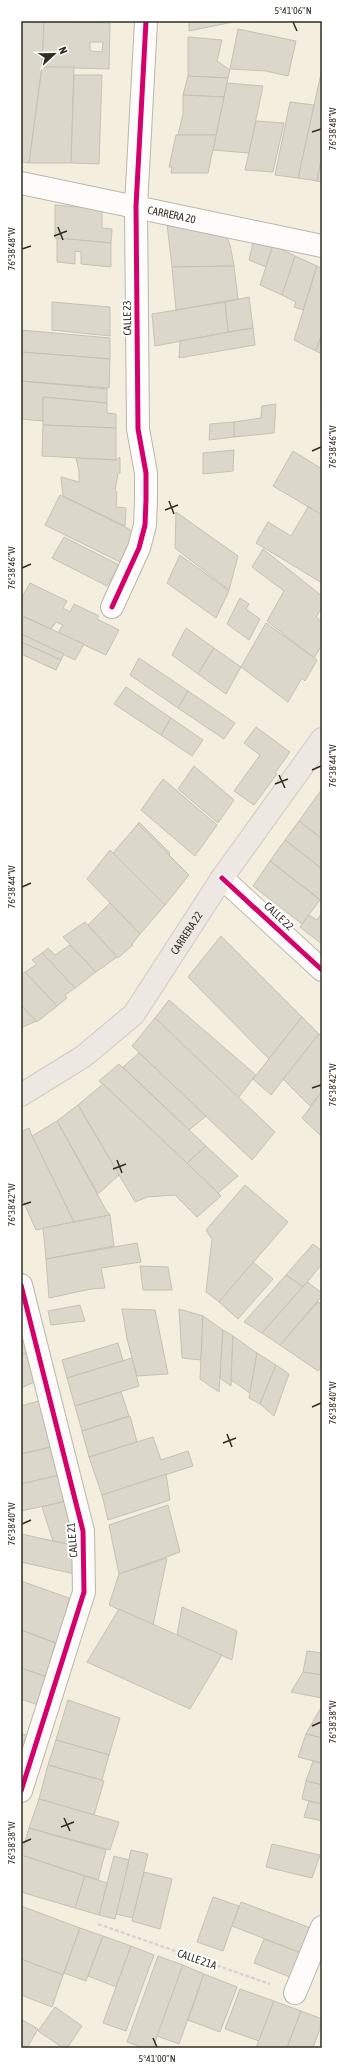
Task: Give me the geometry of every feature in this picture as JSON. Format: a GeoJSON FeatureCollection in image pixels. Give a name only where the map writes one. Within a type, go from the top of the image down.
{"type":"FeatureCollection","features":[{"type":"Feature","properties":{"kind":"main road","name":"CARRERA 22"},"geometry":{"type":"LineString","coordinates":[[21,1095],[84,1056],[134,1014],[222,878],[322,739]]}},
{"type":"Feature","properties":{"kind":"street","name":"CALLE 23"},"geometry":{"type":"LineString","coordinates":[[112,608],[139,548],[145,519],[146,474],[138,429],[136,206],[146,21]]}},
{"type":"Feature","properties":{"kind":"street","name":"CARRERA 20"},"geometry":{"type":"LineString","coordinates":[[21,183],[322,246]]}},
{"type":"Feature","properties":{"kind":"street","name":"CALLE 22"},"geometry":{"type":"LineString","coordinates":[[222,878],[322,970]]}},
{"type":"Feature","properties":{"kind":"street","name":"CALLE 21"},"geometry":{"type":"LineString","coordinates":[[21,1285],[83,1531],[84,1592],[21,1791]]}},
{"type":"Feature","properties":{"kind":"street"},"geometry":{"type":"LineString","coordinates":[[295,1993],[322,1927]]}},
{"type":"Feature","properties":{"kind":"building"},"geometry":{"type":"Polygon","coordinates":[[[21,21],[44,21],[42,67],[29,163],[21,162],[21,21]]]}},
{"type":"Feature","properties":{"kind":"building"},"geometry":{"type":"Polygon","coordinates":[[[28,21],[103,21],[103,23],[28,21]]]}},
{"type":"Feature","properties":{"kind":"building"},"geometry":{"type":"Polygon","coordinates":[[[44,21],[110,23],[109,69],[42,67],[44,21]],[[90,42],[90,51],[102,52],[103,42],[90,42]]]}},
{"type":"Feature","properties":{"kind":"building"},"geometry":{"type":"Polygon","coordinates":[[[189,21],[238,21],[189,31],[189,21]]]}},
{"type":"Feature","properties":{"kind":"building"},"geometry":{"type":"Polygon","coordinates":[[[238,29],[296,41],[288,76],[266,71],[230,69],[238,29]]]}},
{"type":"Feature","properties":{"kind":"building"},"geometry":{"type":"Polygon","coordinates":[[[188,37],[222,40],[217,61],[230,70],[228,78],[188,76],[188,37]]]}},
{"type":"Feature","properties":{"kind":"building"},"geometry":{"type":"Polygon","coordinates":[[[42,67],[74,67],[71,163],[29,163],[42,67]]]}},
{"type":"Feature","properties":{"kind":"building"},"geometry":{"type":"Polygon","coordinates":[[[322,69],[322,155],[317,181],[298,178],[322,69]]]}},
{"type":"Feature","properties":{"kind":"building"},"geometry":{"type":"Polygon","coordinates":[[[74,75],[102,75],[99,164],[71,163],[74,75]]]}},
{"type":"Feature","properties":{"kind":"building"},"geometry":{"type":"Polygon","coordinates":[[[188,76],[228,78],[224,97],[183,95],[188,76]]]}},
{"type":"Feature","properties":{"kind":"building"},"geometry":{"type":"Polygon","coordinates":[[[227,83],[263,86],[249,153],[213,150],[227,83]]]}},
{"type":"Feature","properties":{"kind":"building"},"geometry":{"type":"Polygon","coordinates":[[[183,95],[224,97],[216,135],[178,135],[183,114],[183,95]]]}},
{"type":"Feature","properties":{"kind":"building"},"geometry":{"type":"Polygon","coordinates":[[[290,102],[314,105],[298,178],[275,175],[290,102]]]}},
{"type":"Feature","properties":{"kind":"building"},"geometry":{"type":"Polygon","coordinates":[[[256,121],[284,123],[273,172],[245,170],[256,121]]]}},
{"type":"Feature","properties":{"kind":"building"},"geometry":{"type":"Polygon","coordinates":[[[176,135],[216,135],[208,173],[171,173],[172,167],[169,167],[176,135]]]}},
{"type":"Feature","properties":{"kind":"building"},"geometry":{"type":"Polygon","coordinates":[[[322,155],[322,182],[317,181],[322,155]]]}},
{"type":"Feature","properties":{"kind":"building"},"geometry":{"type":"Polygon","coordinates":[[[55,205],[102,209],[102,228],[112,229],[111,243],[55,238],[55,205]]]}},
{"type":"Feature","properties":{"kind":"building"},"geometry":{"type":"Polygon","coordinates":[[[167,224],[224,229],[230,245],[234,266],[172,267],[167,224]]]}},
{"type":"Feature","properties":{"kind":"building"},"geometry":{"type":"Polygon","coordinates":[[[57,238],[111,243],[111,267],[81,264],[81,252],[75,251],[75,264],[57,262],[57,238]]]}},
{"type":"Feature","properties":{"kind":"building"},"geometry":{"type":"Polygon","coordinates":[[[254,238],[273,245],[266,267],[249,260],[254,238]]]}},
{"type":"Feature","properties":{"kind":"building"},"geometry":{"type":"Polygon","coordinates":[[[273,245],[295,256],[282,295],[260,285],[273,245]]]}},
{"type":"Feature","properties":{"kind":"building"},"geometry":{"type":"Polygon","coordinates":[[[295,256],[317,266],[303,310],[294,307],[296,302],[282,295],[295,256]]]}},
{"type":"Feature","properties":{"kind":"building"},"geometry":{"type":"Polygon","coordinates":[[[234,266],[238,299],[176,310],[172,267],[234,266]]]}},
{"type":"Feature","properties":{"kind":"building"},"geometry":{"type":"Polygon","coordinates":[[[317,266],[322,269],[322,334],[316,351],[294,340],[317,266]]]}},
{"type":"Feature","properties":{"kind":"building"},"geometry":{"type":"Polygon","coordinates":[[[249,297],[253,328],[228,332],[225,302],[249,297]]]}},
{"type":"Feature","properties":{"kind":"building"},"geometry":{"type":"Polygon","coordinates":[[[52,302],[110,307],[110,336],[52,330],[52,302]]]}},
{"type":"Feature","properties":{"kind":"building"},"geometry":{"type":"Polygon","coordinates":[[[225,302],[228,332],[155,346],[152,314],[225,302]]]}},
{"type":"Feature","properties":{"kind":"building"},"geometry":{"type":"Polygon","coordinates":[[[253,328],[255,345],[179,358],[180,341],[253,328]]]}},
{"type":"Feature","properties":{"kind":"building"},"geometry":{"type":"Polygon","coordinates":[[[21,330],[110,338],[110,359],[21,352],[21,330]]]}},
{"type":"Feature","properties":{"kind":"building"},"geometry":{"type":"Polygon","coordinates":[[[322,334],[322,354],[316,351],[322,334]]]}},
{"type":"Feature","properties":{"kind":"building"},"geometry":{"type":"Polygon","coordinates":[[[21,352],[110,359],[109,388],[21,381],[21,352]]]}},
{"type":"Feature","properties":{"kind":"building"},"geometry":{"type":"Polygon","coordinates":[[[21,381],[107,389],[107,403],[43,397],[43,421],[21,419],[21,381]]]}},
{"type":"Feature","properties":{"kind":"building"},"geometry":{"type":"Polygon","coordinates":[[[43,397],[107,403],[107,413],[116,414],[116,428],[43,425],[43,397]]]}},
{"type":"Feature","properties":{"kind":"building"},"geometry":{"type":"Polygon","coordinates":[[[276,404],[274,433],[234,437],[234,422],[261,418],[262,406],[276,404]]]}},
{"type":"Feature","properties":{"kind":"building"},"geometry":{"type":"Polygon","coordinates":[[[234,422],[234,437],[209,440],[210,424],[234,422]]]}},
{"type":"Feature","properties":{"kind":"building"},"geometry":{"type":"Polygon","coordinates":[[[43,425],[116,428],[116,460],[42,456],[43,425]]]}},
{"type":"Feature","properties":{"kind":"building"},"geometry":{"type":"Polygon","coordinates":[[[234,450],[233,471],[203,474],[203,453],[234,450]]]}},
{"type":"Feature","properties":{"kind":"building"},"geometry":{"type":"Polygon","coordinates":[[[293,451],[322,469],[322,515],[273,486],[293,451]]]}},
{"type":"Feature","properties":{"kind":"building"},"geometry":{"type":"Polygon","coordinates":[[[120,457],[120,473],[118,473],[115,491],[117,492],[116,507],[126,508],[125,526],[63,496],[61,477],[79,482],[79,471],[76,458],[116,460],[120,457]]]}},
{"type":"Feature","properties":{"kind":"building"},"geometry":{"type":"Polygon","coordinates":[[[60,495],[135,532],[120,562],[45,525],[60,495]]]}},
{"type":"Feature","properties":{"kind":"building"},"geometry":{"type":"Polygon","coordinates":[[[308,507],[322,515],[322,583],[256,543],[268,522],[291,536],[308,507]]]}},
{"type":"Feature","properties":{"kind":"building"},"geometry":{"type":"Polygon","coordinates":[[[176,512],[238,556],[229,590],[175,548],[176,512]]]}},
{"type":"Feature","properties":{"kind":"building"},"geometry":{"type":"Polygon","coordinates":[[[64,537],[119,565],[107,586],[52,558],[64,537]]]}},
{"type":"Feature","properties":{"kind":"building"},"geometry":{"type":"Polygon","coordinates":[[[263,549],[322,596],[322,607],[316,617],[322,622],[322,645],[314,658],[267,621],[284,591],[252,567],[263,549]]]}},
{"type":"Feature","properties":{"kind":"building"},"geometry":{"type":"Polygon","coordinates":[[[180,555],[229,591],[216,618],[167,583],[180,555]]]}},
{"type":"Feature","properties":{"kind":"building"},"geometry":{"type":"Polygon","coordinates":[[[30,583],[67,601],[63,608],[70,612],[74,604],[99,616],[97,619],[119,630],[106,655],[58,633],[63,625],[56,622],[51,629],[21,615],[21,599],[30,583]]]}},
{"type":"Feature","properties":{"kind":"building"},"geometry":{"type":"Polygon","coordinates":[[[240,598],[249,604],[246,609],[260,619],[249,640],[227,624],[240,598]]]}},
{"type":"Feature","properties":{"kind":"building"},"geometry":{"type":"Polygon","coordinates":[[[24,617],[84,644],[75,660],[21,634],[21,623],[24,617]]]}},
{"type":"Feature","properties":{"kind":"building"},"geometry":{"type":"Polygon","coordinates":[[[266,623],[317,660],[305,681],[302,678],[288,702],[241,667],[266,623]]]}},
{"type":"Feature","properties":{"kind":"building"},"geometry":{"type":"Polygon","coordinates":[[[186,628],[214,648],[198,674],[172,655],[186,628]]]}},
{"type":"Feature","properties":{"kind":"building"},"geometry":{"type":"Polygon","coordinates":[[[21,634],[64,654],[61,660],[21,642],[21,634]]]}},
{"type":"Feature","properties":{"kind":"building"},"geometry":{"type":"Polygon","coordinates":[[[21,642],[61,660],[56,670],[21,654],[21,642]]]}},
{"type":"Feature","properties":{"kind":"building"},"geometry":{"type":"Polygon","coordinates":[[[214,648],[241,667],[226,694],[198,674],[214,648]]]}},
{"type":"Feature","properties":{"kind":"building"},"geometry":{"type":"Polygon","coordinates":[[[139,658],[188,691],[178,708],[130,675],[139,658]]]}},
{"type":"Feature","properties":{"kind":"building"},"geometry":{"type":"Polygon","coordinates":[[[126,687],[171,718],[161,735],[114,704],[126,687]]]}},
{"type":"Feature","properties":{"kind":"building"},"geometry":{"type":"Polygon","coordinates":[[[188,691],[235,723],[224,739],[178,708],[188,691]]]}},
{"type":"Feature","properties":{"kind":"building"},"geometry":{"type":"Polygon","coordinates":[[[171,718],[203,740],[192,756],[161,735],[171,718]]]}},
{"type":"Feature","properties":{"kind":"building"},"geometry":{"type":"Polygon","coordinates":[[[256,727],[290,752],[275,773],[277,774],[254,805],[234,791],[260,755],[244,743],[256,727]]]}},
{"type":"Feature","properties":{"kind":"building"},"geometry":{"type":"Polygon","coordinates":[[[194,766],[234,800],[218,823],[178,789],[194,766]]]}},
{"type":"Feature","properties":{"kind":"building"},"geometry":{"type":"Polygon","coordinates":[[[163,779],[217,825],[195,856],[141,810],[163,779]]]}},
{"type":"Feature","properties":{"kind":"building"},"geometry":{"type":"Polygon","coordinates":[[[322,789],[322,839],[299,821],[322,789]]]}},
{"type":"Feature","properties":{"kind":"building"},"geometry":{"type":"Polygon","coordinates":[[[299,821],[322,839],[322,869],[285,840],[299,821]]]}},
{"type":"Feature","properties":{"kind":"building"},"geometry":{"type":"Polygon","coordinates":[[[139,822],[170,853],[169,855],[138,824],[139,822]]]}},
{"type":"Feature","properties":{"kind":"building"},"geometry":{"type":"Polygon","coordinates":[[[138,824],[189,875],[165,905],[113,853],[138,824]]]}},
{"type":"Feature","properties":{"kind":"building"},"geometry":{"type":"Polygon","coordinates":[[[285,840],[322,869],[322,901],[270,861],[285,840]]]}},
{"type":"Feature","properties":{"kind":"building"},"geometry":{"type":"Polygon","coordinates":[[[110,850],[165,905],[140,934],[87,879],[110,850]]]}},
{"type":"Feature","properties":{"kind":"building"},"geometry":{"type":"Polygon","coordinates":[[[270,861],[320,900],[302,924],[253,886],[270,861]]]}},
{"type":"Feature","properties":{"kind":"building"},"geometry":{"type":"Polygon","coordinates":[[[110,903],[140,934],[132,944],[133,945],[118,958],[88,925],[110,903]]]}},
{"type":"Feature","properties":{"kind":"building"},"geometry":{"type":"Polygon","coordinates":[[[322,913],[322,944],[300,927],[309,915],[317,920],[322,913]]]}},
{"type":"Feature","properties":{"kind":"building"},"geometry":{"type":"Polygon","coordinates":[[[85,922],[117,957],[96,972],[63,937],[85,922]]]}},
{"type":"Feature","properties":{"kind":"building"},"geometry":{"type":"Polygon","coordinates":[[[221,936],[302,1017],[269,1059],[188,977],[221,936]]]}},
{"type":"Feature","properties":{"kind":"building"},"geometry":{"type":"Polygon","coordinates":[[[70,945],[96,972],[75,988],[42,953],[48,948],[55,955],[70,945]]]}},
{"type":"Feature","properties":{"kind":"building"},"geometry":{"type":"Polygon","coordinates":[[[42,953],[75,988],[65,995],[67,998],[57,1006],[25,972],[37,964],[32,960],[42,953]]]}},
{"type":"Feature","properties":{"kind":"building"},"geometry":{"type":"Polygon","coordinates":[[[25,972],[57,1006],[37,1022],[21,1005],[21,975],[25,972]]]}},
{"type":"Feature","properties":{"kind":"building"},"geometry":{"type":"Polygon","coordinates":[[[169,1000],[256,1075],[238,1098],[155,1018],[169,1000]]]}},
{"type":"Feature","properties":{"kind":"building"},"geometry":{"type":"Polygon","coordinates":[[[21,1005],[36,1021],[21,1028],[21,1005]]]}},
{"type":"Feature","properties":{"kind":"building"},"geometry":{"type":"Polygon","coordinates":[[[302,1017],[319,1034],[271,1095],[253,1079],[302,1017]]]}},
{"type":"Feature","properties":{"kind":"building"},"geometry":{"type":"Polygon","coordinates":[[[155,1018],[275,1132],[252,1160],[132,1046],[155,1018]]]}},
{"type":"Feature","properties":{"kind":"building"},"geometry":{"type":"Polygon","coordinates":[[[319,1034],[322,1037],[322,1092],[310,1106],[283,1079],[319,1034]]]}},
{"type":"Feature","properties":{"kind":"building"},"geometry":{"type":"Polygon","coordinates":[[[139,1053],[206,1116],[189,1130],[123,1067],[139,1053]]]}},
{"type":"Feature","properties":{"kind":"building"},"geometry":{"type":"Polygon","coordinates":[[[119,1064],[206,1146],[187,1163],[99,1081],[119,1064]]]}},
{"type":"Feature","properties":{"kind":"building"},"geometry":{"type":"Polygon","coordinates":[[[103,1084],[221,1196],[197,1217],[175,1195],[147,1197],[135,1202],[78,1105],[103,1084]]]}},
{"type":"Feature","properties":{"kind":"building"},"geometry":{"type":"Polygon","coordinates":[[[322,1092],[322,1137],[302,1118],[322,1092]]]}},
{"type":"Feature","properties":{"kind":"building"},"geometry":{"type":"Polygon","coordinates":[[[78,1105],[119,1175],[98,1194],[57,1121],[78,1105]]]}},
{"type":"Feature","properties":{"kind":"building"},"geometry":{"type":"Polygon","coordinates":[[[57,1121],[110,1215],[74,1222],[32,1136],[57,1121]]]}},
{"type":"Feature","properties":{"kind":"building"},"geometry":{"type":"Polygon","coordinates":[[[29,1128],[74,1222],[36,1230],[21,1196],[21,1132],[29,1128]]]}},
{"type":"Feature","properties":{"kind":"building"},"geometry":{"type":"Polygon","coordinates":[[[206,1146],[238,1176],[218,1193],[187,1163],[206,1146]]]}},
{"type":"Feature","properties":{"kind":"building"},"geometry":{"type":"Polygon","coordinates":[[[245,1185],[288,1222],[219,1302],[206,1292],[212,1239],[206,1230],[245,1185]]]}},
{"type":"Feature","properties":{"kind":"building"},"geometry":{"type":"Polygon","coordinates":[[[110,1215],[114,1246],[46,1259],[43,1228],[110,1215]]]}},
{"type":"Feature","properties":{"kind":"building"},"geometry":{"type":"Polygon","coordinates":[[[137,1243],[141,1262],[101,1268],[105,1288],[91,1289],[49,1298],[46,1259],[137,1243]]]}},
{"type":"Feature","properties":{"kind":"building"},"geometry":{"type":"Polygon","coordinates":[[[313,1244],[322,1251],[322,1264],[303,1287],[286,1275],[313,1244]]]}},
{"type":"Feature","properties":{"kind":"building"},"geometry":{"type":"Polygon","coordinates":[[[253,1262],[273,1279],[238,1319],[219,1302],[253,1262]]]}},
{"type":"Feature","properties":{"kind":"building"},"geometry":{"type":"Polygon","coordinates":[[[140,1266],[168,1267],[172,1290],[143,1290],[140,1266]]]}},
{"type":"Feature","properties":{"kind":"building"},"geometry":{"type":"Polygon","coordinates":[[[286,1275],[303,1287],[262,1333],[244,1322],[286,1275]]]}},
{"type":"Feature","properties":{"kind":"building"},"geometry":{"type":"Polygon","coordinates":[[[307,1282],[322,1293],[322,1296],[280,1345],[262,1333],[307,1282]]]}},
{"type":"Feature","properties":{"kind":"building"},"geometry":{"type":"Polygon","coordinates":[[[318,1302],[322,1304],[322,1366],[318,1371],[280,1345],[318,1302]]]}},
{"type":"Feature","properties":{"kind":"building"},"geometry":{"type":"Polygon","coordinates":[[[80,1305],[85,1321],[51,1325],[48,1311],[80,1305]]]}},
{"type":"Feature","properties":{"kind":"building"},"geometry":{"type":"Polygon","coordinates":[[[122,1309],[155,1310],[168,1374],[137,1376],[127,1339],[122,1309]]]}},
{"type":"Feature","properties":{"kind":"building"},"geometry":{"type":"Polygon","coordinates":[[[179,1309],[203,1316],[201,1360],[182,1358],[179,1309]]]}},
{"type":"Feature","properties":{"kind":"building"},"geometry":{"type":"Polygon","coordinates":[[[203,1316],[223,1330],[219,1392],[200,1379],[203,1316]]]}},
{"type":"Feature","properties":{"kind":"building"},"geometry":{"type":"Polygon","coordinates":[[[21,1326],[29,1352],[21,1355],[21,1326]]]}},
{"type":"Feature","properties":{"kind":"building"},"geometry":{"type":"Polygon","coordinates":[[[223,1330],[233,1336],[231,1386],[220,1378],[223,1330]]]}},
{"type":"Feature","properties":{"kind":"building"},"geometry":{"type":"Polygon","coordinates":[[[233,1336],[257,1353],[250,1393],[231,1380],[233,1336]]]}},
{"type":"Feature","properties":{"kind":"building"},"geometry":{"type":"Polygon","coordinates":[[[118,1343],[123,1361],[67,1378],[62,1360],[118,1343]]]}},
{"type":"Feature","properties":{"kind":"building"},"geometry":{"type":"Polygon","coordinates":[[[29,1352],[37,1381],[21,1388],[21,1355],[29,1352]]]}},
{"type":"Feature","properties":{"kind":"building"},"geometry":{"type":"Polygon","coordinates":[[[257,1353],[276,1365],[260,1404],[249,1398],[257,1353]]]}},
{"type":"Feature","properties":{"kind":"building"},"geometry":{"type":"Polygon","coordinates":[[[132,1358],[139,1386],[75,1406],[67,1378],[132,1358]]]}},
{"type":"Feature","properties":{"kind":"building"},"geometry":{"type":"Polygon","coordinates":[[[276,1365],[289,1374],[274,1416],[260,1404],[276,1365]]]}},
{"type":"Feature","properties":{"kind":"building"},"geometry":{"type":"Polygon","coordinates":[[[121,1392],[129,1416],[82,1431],[75,1406],[121,1392]]]}},
{"type":"Feature","properties":{"kind":"building"},"geometry":{"type":"Polygon","coordinates":[[[42,1400],[51,1447],[21,1454],[21,1406],[42,1400]]]}},
{"type":"Feature","properties":{"kind":"building"},"geometry":{"type":"Polygon","coordinates":[[[130,1416],[137,1442],[89,1457],[82,1431],[130,1416]]]}},
{"type":"Feature","properties":{"kind":"building"},"geometry":{"type":"Polygon","coordinates":[[[153,1437],[161,1460],[188,1451],[193,1466],[102,1495],[89,1457],[153,1437]]]}},
{"type":"Feature","properties":{"kind":"building"},"geometry":{"type":"Polygon","coordinates":[[[51,1447],[64,1474],[21,1484],[21,1454],[51,1447]]]}},
{"type":"Feature","properties":{"kind":"building"},"geometry":{"type":"Polygon","coordinates":[[[64,1474],[72,1500],[21,1511],[21,1484],[64,1474]]]}},
{"type":"Feature","properties":{"kind":"building"},"geometry":{"type":"Polygon","coordinates":[[[166,1474],[170,1500],[108,1520],[102,1495],[166,1474]]]}},
{"type":"Feature","properties":{"kind":"building"},"geometry":{"type":"Polygon","coordinates":[[[70,1500],[81,1547],[53,1541],[42,1507],[70,1500]]]}},
{"type":"Feature","properties":{"kind":"building"},"geometry":{"type":"Polygon","coordinates":[[[168,1505],[180,1552],[119,1574],[109,1525],[168,1505]]]}},
{"type":"Feature","properties":{"kind":"building"},"geometry":{"type":"Polygon","coordinates":[[[21,1534],[81,1547],[75,1574],[21,1562],[21,1534]]]}},
{"type":"Feature","properties":{"kind":"building"},"geometry":{"type":"Polygon","coordinates":[[[167,1558],[153,1625],[109,1605],[119,1574],[167,1558]]]}},
{"type":"Feature","properties":{"kind":"building"},"geometry":{"type":"Polygon","coordinates":[[[21,1581],[69,1598],[59,1644],[21,1630],[21,1581]]]}},
{"type":"Feature","properties":{"kind":"building"},"geometry":{"type":"Polygon","coordinates":[[[182,1607],[237,1631],[232,1660],[177,1635],[182,1607]]]}},
{"type":"Feature","properties":{"kind":"building"},"geometry":{"type":"Polygon","coordinates":[[[119,1609],[222,1655],[190,1709],[87,1662],[119,1609]]]}},
{"type":"Feature","properties":{"kind":"building"},"geometry":{"type":"Polygon","coordinates":[[[21,1630],[55,1643],[47,1677],[21,1668],[21,1630]]]}},
{"type":"Feature","properties":{"kind":"building"},"geometry":{"type":"Polygon","coordinates":[[[307,1651],[322,1653],[322,1675],[303,1672],[307,1651]]]}},
{"type":"Feature","properties":{"kind":"building"},"geometry":{"type":"Polygon","coordinates":[[[21,1668],[47,1677],[41,1706],[21,1699],[21,1668]]]}},
{"type":"Feature","properties":{"kind":"building"},"geometry":{"type":"Polygon","coordinates":[[[303,1672],[322,1675],[322,1698],[291,1692],[303,1672]]]}},
{"type":"Feature","properties":{"kind":"building"},"geometry":{"type":"Polygon","coordinates":[[[68,1700],[120,1718],[109,1755],[56,1740],[68,1700]]]}},
{"type":"Feature","properties":{"kind":"building"},"geometry":{"type":"Polygon","coordinates":[[[320,1709],[322,1709],[322,1738],[306,1734],[320,1709]]]}},
{"type":"Feature","properties":{"kind":"building"},"geometry":{"type":"Polygon","coordinates":[[[21,1734],[33,1736],[21,1764],[21,1734]]]}},
{"type":"Feature","properties":{"kind":"building"},"geometry":{"type":"Polygon","coordinates":[[[306,1734],[322,1738],[322,1763],[298,1757],[306,1734]]]}},
{"type":"Feature","properties":{"kind":"building"},"geometry":{"type":"Polygon","coordinates":[[[56,1740],[109,1755],[102,1780],[48,1765],[56,1740]]]}},
{"type":"Feature","properties":{"kind":"building"},"geometry":{"type":"Polygon","coordinates":[[[313,1761],[322,1763],[322,1785],[306,1781],[313,1761]]]}},
{"type":"Feature","properties":{"kind":"building"},"geometry":{"type":"Polygon","coordinates":[[[48,1765],[104,1781],[94,1815],[39,1799],[48,1765]]]}},
{"type":"Feature","properties":{"kind":"building"},"geometry":{"type":"Polygon","coordinates":[[[306,1781],[322,1785],[322,1804],[302,1799],[306,1781]]]}},
{"type":"Feature","properties":{"kind":"building"},"geometry":{"type":"Polygon","coordinates":[[[39,1799],[119,1822],[110,1850],[29,1828],[39,1799]]]}},
{"type":"Feature","properties":{"kind":"building"},"geometry":{"type":"Polygon","coordinates":[[[309,1801],[322,1804],[322,1821],[304,1817],[309,1801]]]}},
{"type":"Feature","properties":{"kind":"building"},"geometry":{"type":"Polygon","coordinates":[[[29,1828],[106,1850],[98,1880],[21,1855],[29,1828]]]}},
{"type":"Feature","properties":{"kind":"building"},"geometry":{"type":"Polygon","coordinates":[[[272,1844],[320,1855],[312,1878],[266,1867],[272,1844]]]}},
{"type":"Feature","properties":{"kind":"building"},"geometry":{"type":"Polygon","coordinates":[[[131,1850],[148,1854],[133,1918],[116,1914],[131,1850]]]}},
{"type":"Feature","properties":{"kind":"building"},"geometry":{"type":"Polygon","coordinates":[[[21,1855],[85,1876],[75,1908],[21,1892],[21,1855]]]}},
{"type":"Feature","properties":{"kind":"building"},"geometry":{"type":"Polygon","coordinates":[[[114,1856],[129,1860],[115,1919],[99,1915],[114,1856]]]}},
{"type":"Feature","properties":{"kind":"building"},"geometry":{"type":"Polygon","coordinates":[[[144,1872],[172,1879],[160,1929],[132,1921],[144,1872]]]}},
{"type":"Feature","properties":{"kind":"building"},"geometry":{"type":"Polygon","coordinates":[[[85,1876],[107,1883],[99,1915],[75,1908],[85,1876]]]}},
{"type":"Feature","properties":{"kind":"building"},"geometry":{"type":"Polygon","coordinates":[[[213,1897],[239,1906],[223,1951],[197,1942],[213,1897]]]}},
{"type":"Feature","properties":{"kind":"building"},"geometry":{"type":"Polygon","coordinates":[[[241,1902],[311,1928],[301,1953],[232,1926],[241,1902]]]}},
{"type":"Feature","properties":{"kind":"building"},"geometry":{"type":"Polygon","coordinates":[[[21,1906],[80,1928],[63,1975],[21,1959],[21,1906]]]}},
{"type":"Feature","properties":{"kind":"building"},"geometry":{"type":"Polygon","coordinates":[[[80,1928],[103,1936],[86,1981],[64,1973],[80,1928]]]}},
{"type":"Feature","properties":{"kind":"building"},"geometry":{"type":"Polygon","coordinates":[[[103,1936],[131,1946],[116,1987],[88,1976],[103,1936]]]}},
{"type":"Feature","properties":{"kind":"building"},"geometry":{"type":"Polygon","coordinates":[[[264,1939],[301,1953],[290,1977],[254,1963],[264,1939]]]}},
{"type":"Feature","properties":{"kind":"building"},"geometry":{"type":"Polygon","coordinates":[[[131,1946],[154,1955],[126,2031],[103,2023],[131,1946]]]}},
{"type":"Feature","properties":{"kind":"building"},"geometry":{"type":"Polygon","coordinates":[[[158,1956],[183,1965],[153,2048],[144,2048],[127,2042],[158,1956]]]}},
{"type":"Feature","properties":{"kind":"building"},"geometry":{"type":"Polygon","coordinates":[[[21,1959],[63,1975],[52,2007],[21,1995],[21,1959]]]}},
{"type":"Feature","properties":{"kind":"building"},"geometry":{"type":"Polygon","coordinates":[[[183,1965],[204,1974],[179,2044],[157,2036],[183,1965]]]}},
{"type":"Feature","properties":{"kind":"building"},"geometry":{"type":"Polygon","coordinates":[[[204,1974],[237,1987],[220,2032],[188,2020],[204,1974]]]}},
{"type":"Feature","properties":{"kind":"building"},"geometry":{"type":"Polygon","coordinates":[[[240,1989],[274,2001],[259,2041],[225,2029],[240,1989]]]}},
{"type":"Feature","properties":{"kind":"building"},"geometry":{"type":"Polygon","coordinates":[[[274,2001],[301,2011],[287,2048],[256,2048],[274,2001]]]}},
{"type":"Feature","properties":{"kind":"building"},"geometry":{"type":"Polygon","coordinates":[[[55,2007],[82,2026],[67,2048],[63,2048],[38,2031],[55,2007]]]}},
{"type":"Feature","properties":{"kind":"building"},"geometry":{"type":"Polygon","coordinates":[[[301,2011],[322,2019],[313,2048],[287,2048],[301,2011]]]}},
{"type":"Feature","properties":{"kind":"building"},"geometry":{"type":"Polygon","coordinates":[[[21,2019],[38,2029],[27,2048],[21,2048],[21,2019]]]}},
{"type":"Feature","properties":{"kind":"cycle path"},"geometry":{"type":"LineString","coordinates":[[112,607],[139,548],[145,525],[146,473],[138,429],[136,206],[146,21]]}},
{"type":"Feature","properties":{"kind":"cycle path"},"geometry":{"type":"LineString","coordinates":[[222,878],[322,970]]}},
{"type":"Feature","properties":{"kind":"cycle path"},"geometry":{"type":"LineString","coordinates":[[21,1285],[83,1531],[84,1592],[21,1791]]}}]}
